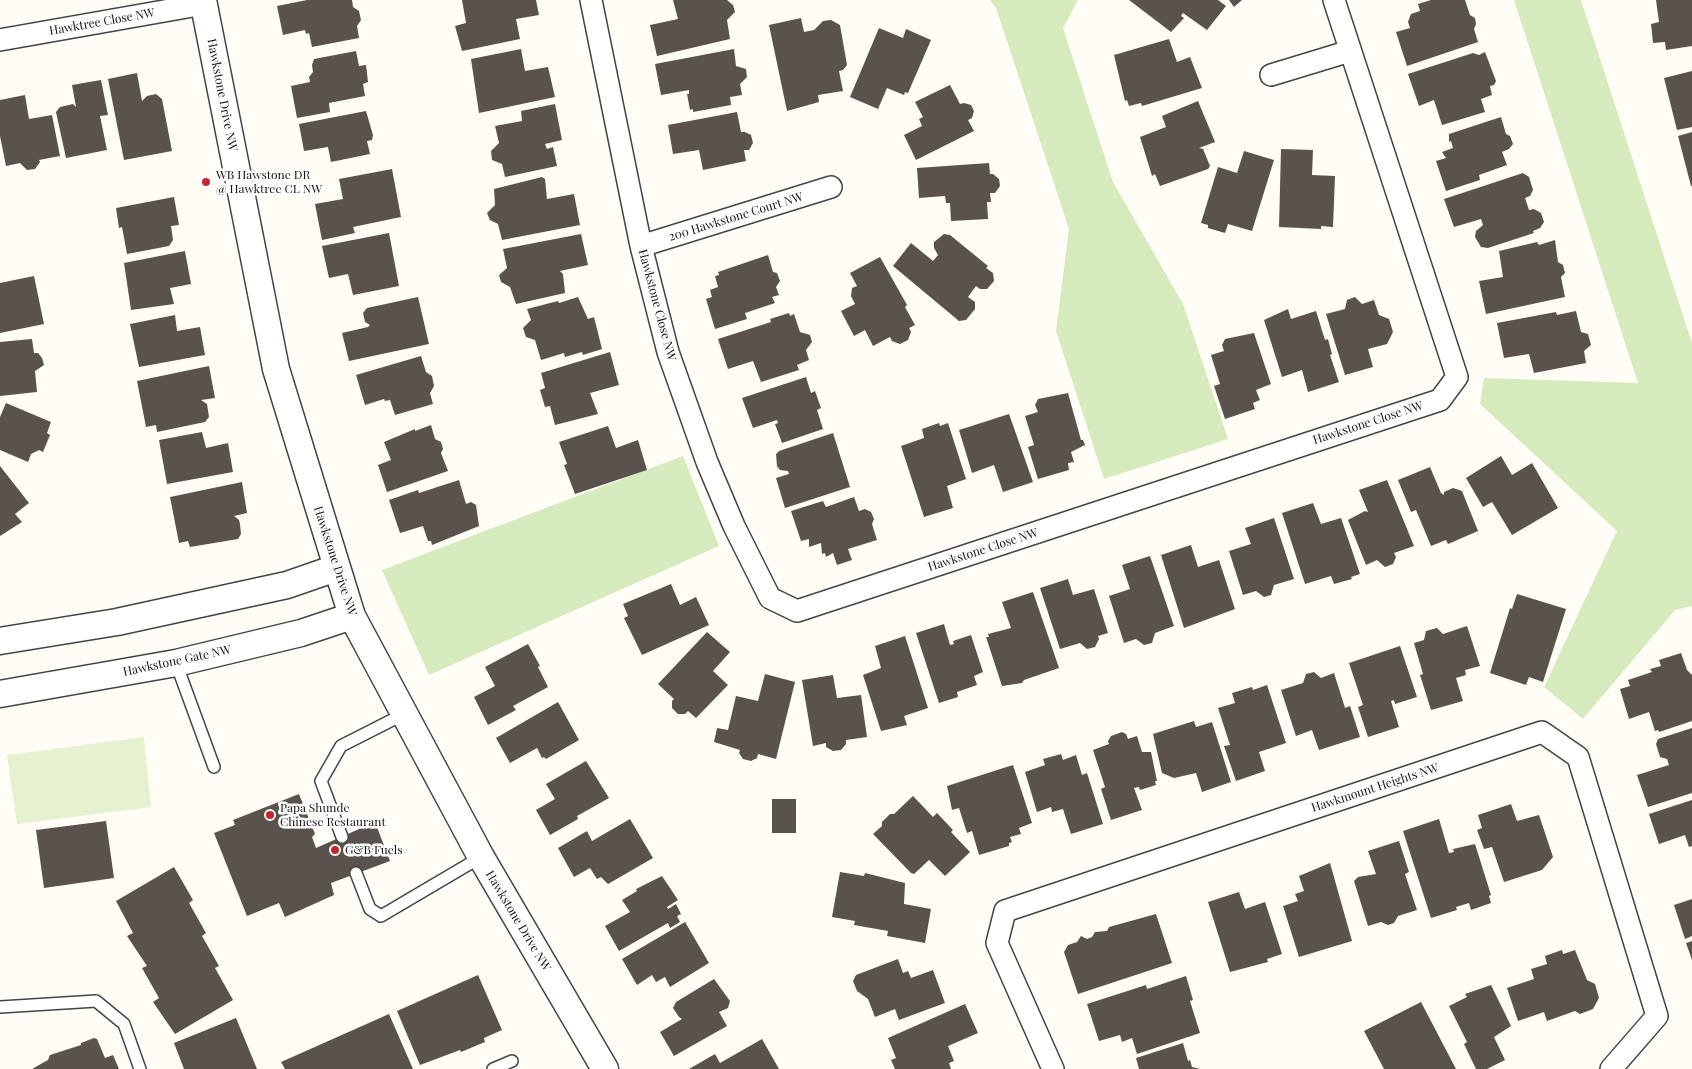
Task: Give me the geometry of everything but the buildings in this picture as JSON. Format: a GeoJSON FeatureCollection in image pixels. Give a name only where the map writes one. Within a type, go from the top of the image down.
{"type":"FeatureCollection","features":[{"type":"Feature","properties":{"kind":"street","name":"Hawkstone Close NW"},"geometry":{"type":"LineString","coordinates":[[591,0],[641,246],[668,352],[707,462],[734,526],[770,598],[797,610],[1440,400],[1457,377],[1334,0]]}},
{"type":"Feature","properties":{"kind":"street","name":"Hawktree Close NW"},"geometry":{"type":"LineString","coordinates":[[0,40],[204,2]]}},
{"type":"Feature","properties":{"kind":"street","name":"Hawkstone Drive NW"},"geometry":{"type":"LineString","coordinates":[[204,2],[276,369],[352,616],[481,857],[605,1069]]}},
{"type":"Feature","properties":{"kind":"street"},"geometry":{"type":"LineString","coordinates":[[1271,75],[1350,51]]}},
{"type":"Feature","properties":{"kind":"street","name":"200 Hawkstone Court NW"},"geometry":{"type":"LineString","coordinates":[[641,246],[831,187]]}},
{"type":"Feature","properties":{"kind":"street"},"geometry":{"type":"LineString","coordinates":[[0,641],[127,620],[287,585],[336,568]]}},
{"type":"Feature","properties":{"kind":"street","name":"Hawkstone Gate NW"},"geometry":{"type":"LineString","coordinates":[[0,694],[176,663],[301,633],[352,616]]}},
{"type":"Feature","properties":{"kind":"street","name":"Hawkmount Heights NW"},"geometry":{"type":"LineString","coordinates":[[1053,1069],[996,943],[1005,911],[1542,732],[1578,756],[1657,1016],[1611,1069]]}},
{"type":"Feature","properties":{"kind":"lane"},"geometry":{"type":"LineString","coordinates":[[176,663],[214,767]]}},
{"type":"Feature","properties":{"kind":"lane"},"geometry":{"type":"LineString","coordinates":[[342,837],[321,781],[341,746],[404,714]]}},
{"type":"Feature","properties":{"kind":"lane"},"geometry":{"type":"LineString","coordinates":[[356,873],[370,910],[381,916],[481,857]]}},
{"type":"Feature","properties":{"kind":"lane"},"geometry":{"type":"LineString","coordinates":[[0,1008],[96,1001],[124,1024],[140,1069]]}},
{"type":"Feature","properties":{"kind":"lane"},"geometry":{"type":"LineString","coordinates":[[493,1069],[512,1061]]}},
{"type":"Feature","properties":{"kind":"green space"},"geometry":{"type":"Polygon","coordinates":[[[990,0],[1078,0],[1063,28],[1113,182],[1183,304],[1228,439],[1104,479],[1056,331],[1069,229],[996,8],[990,0]]]}},
{"type":"Feature","properties":{"kind":"green space"},"geometry":{"type":"Polygon","coordinates":[[[1514,0],[1581,0],[1692,343],[1692,606],[1675,610],[1583,719],[1544,687],[1617,531],[1480,404],[1484,378],[1638,383],[1514,0]]]}},
{"type":"Feature","properties":{"kind":"green space"},"geometry":{"type":"Polygon","coordinates":[[[683,456],[719,546],[429,675],[382,570],[683,456]]]}},
{"type":"Feature","properties":{"kind":"green space"},"geometry":{"type":"Polygon","coordinates":[[[144,737],[151,807],[17,824],[7,755],[144,737]]]}},
{"type":"Feature","properties":{"kind":"place","name":"WB Hawstone DR @ Hawktree CL NW"},"geometry":{"type":"Point","coordinates":[206,182]}},
{"type":"Feature","properties":{"kind":"place","name":"Papa Shunde Chinese Restaurant"},"geometry":{"type":"Point","coordinates":[270,815]}},
{"type":"Feature","properties":{"kind":"place","name":"G&B Fuels"},"geometry":{"type":"Point","coordinates":[335,850]}}]}
